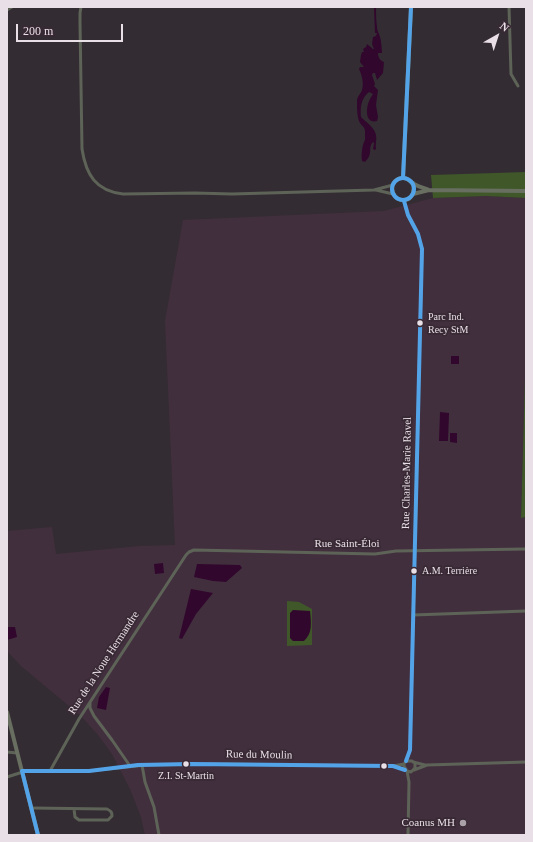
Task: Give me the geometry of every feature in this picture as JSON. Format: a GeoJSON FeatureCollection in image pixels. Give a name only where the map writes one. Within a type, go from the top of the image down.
{"type":"FeatureCollection","features":[{"type":"Feature","properties":{"kind":"main road"},"geometry":{"type":"LineString","coordinates":[[403,178],[411,7]]}},
{"type":"Feature","properties":{"kind":"main road"},"geometry":{"type":"LineString","coordinates":[[413,184],[413,194],[410,198],[404,201],[398,199],[393,194],[393,185],[397,180],[403,178],[410,180],[413,184],[429,190]]}},
{"type":"Feature","properties":{"kind":"main road"},"geometry":{"type":"LineString","coordinates":[[413,194],[429,190],[526,191]]}},
{"type":"Feature","properties":{"kind":"main road"},"geometry":{"type":"LineString","coordinates":[[7,712],[38,835]]}},
{"type":"Feature","properties":{"kind":"street"},"geometry":{"type":"LineString","coordinates":[[7,10],[12,7]]}},
{"type":"Feature","properties":{"kind":"street"},"geometry":{"type":"LineString","coordinates":[[81,7],[82,149],[84,162],[93,180],[104,189],[117,193],[232,194],[374,190],[393,185]]}},
{"type":"Feature","properties":{"kind":"street"},"geometry":{"type":"LineString","coordinates":[[509,7],[511,74],[518,86]]}},
{"type":"Feature","properties":{"kind":"street"},"geometry":{"type":"LineString","coordinates":[[374,190],[393,194]]}},
{"type":"Feature","properties":{"kind":"street","name":"Rue Charles-Marie Ravel"},"geometry":{"type":"LineString","coordinates":[[404,201],[408,215],[418,234],[422,248],[412,614],[410,750],[413,761]]}},
{"type":"Feature","properties":{"kind":"street","name":"Rue Saint-Éloi"},"geometry":{"type":"LineString","coordinates":[[177,568],[187,553],[194,550],[375,554],[396,551],[526,549]]}},
{"type":"Feature","properties":{"kind":"street","name":"Rue de la Noue Hermandre"},"geometry":{"type":"LineString","coordinates":[[50,771],[79,718],[177,568]]}},
{"type":"Feature","properties":{"kind":"street"},"geometry":{"type":"LineString","coordinates":[[412,614],[526,611]]}},
{"type":"Feature","properties":{"kind":"street"},"geometry":{"type":"LineString","coordinates":[[92,699],[90,708],[94,716],[130,766]]}},
{"type":"Feature","properties":{"kind":"street","name":"Rue Charles-Marie Ravel"},"geometry":{"type":"LineString","coordinates":[[405,762],[410,750]]}},
{"type":"Feature","properties":{"kind":"street"},"geometry":{"type":"LineString","coordinates":[[7,752],[17,753]]}},
{"type":"Feature","properties":{"kind":"street"},"geometry":{"type":"LineString","coordinates":[[409,782],[415,766],[413,761]]}},
{"type":"Feature","properties":{"kind":"street"},"geometry":{"type":"LineString","coordinates":[[408,835],[409,782],[404,766],[405,762],[413,761],[427,765],[526,762]]}},
{"type":"Feature","properties":{"kind":"street","name":"Rue du Moulin"},"geometry":{"type":"LineString","coordinates":[[393,766],[405,762]]}},
{"type":"Feature","properties":{"kind":"street","name":"Rue du Moulin"},"geometry":{"type":"LineString","coordinates":[[7,777],[22,772],[89,771],[142,765],[215,764],[393,766],[406,770]]}},
{"type":"Feature","properties":{"kind":"street"},"geometry":{"type":"LineString","coordinates":[[142,765],[144,782],[154,807],[159,835]]}},
{"type":"Feature","properties":{"kind":"street"},"geometry":{"type":"LineString","coordinates":[[406,770],[413,770],[427,765]]}},
{"type":"Feature","properties":{"kind":"street"},"geometry":{"type":"LineString","coordinates":[[32,808],[107,809],[111,811],[112,816],[108,820],[79,820],[75,817],[74,809]]}},
{"type":"Feature","properties":{"kind":"shaded area"},"geometry":{"type":"Polygon","coordinates":[[[374,7],[376,7],[377,28],[382,47],[382,53],[378,54],[380,60],[384,62],[383,73],[377,80],[375,73],[372,75],[375,84],[374,86],[378,90],[376,105],[378,117],[377,121],[371,121],[367,113],[368,103],[373,94],[369,92],[366,94],[361,107],[361,117],[375,132],[376,137],[376,149],[373,149],[373,142],[370,147],[368,159],[365,162],[362,161],[362,147],[365,140],[365,130],[358,118],[357,102],[363,85],[359,69],[360,67],[364,67],[360,62],[361,55],[367,44],[374,49],[372,44],[373,37],[376,36],[377,33],[375,33],[374,7]]]}},
{"type":"Feature","properties":{"kind":"shaded area"},"geometry":{"type":"Polygon","coordinates":[[[486,196],[526,198],[526,343],[521,517],[526,518],[526,835],[145,835],[141,817],[130,789],[112,754],[98,735],[81,716],[21,666],[7,651],[7,531],[52,527],[56,554],[140,546],[175,545],[165,321],[183,220],[384,211],[433,198],[486,196]]]}},
{"type":"Feature","properties":{"kind":"shaded area"},"geometry":{"type":"Polygon","coordinates":[[[451,356],[459,356],[459,364],[451,364],[451,356]]]}},
{"type":"Feature","properties":{"kind":"shaded area"},"geometry":{"type":"Polygon","coordinates":[[[440,412],[449,413],[448,441],[439,441],[440,412]]]}},
{"type":"Feature","properties":{"kind":"shaded area"},"geometry":{"type":"Polygon","coordinates":[[[450,433],[457,433],[457,443],[450,442],[450,433]]]}},
{"type":"Feature","properties":{"kind":"shaded area"},"geometry":{"type":"Polygon","coordinates":[[[163,563],[164,573],[155,574],[154,564],[163,563]]]}},
{"type":"Feature","properties":{"kind":"shaded area"},"geometry":{"type":"Polygon","coordinates":[[[197,564],[240,565],[242,568],[226,582],[213,581],[194,577],[197,564]]]}},
{"type":"Feature","properties":{"kind":"shaded area"},"geometry":{"type":"Polygon","coordinates":[[[191,589],[213,593],[196,614],[182,639],[179,638],[191,589]]]}},
{"type":"Feature","properties":{"kind":"shaded area"},"geometry":{"type":"Polygon","coordinates":[[[293,610],[310,611],[310,631],[304,641],[293,641],[290,638],[290,613],[293,610]]]}},
{"type":"Feature","properties":{"kind":"shaded area"},"geometry":{"type":"Polygon","coordinates":[[[7,627],[15,627],[17,637],[7,640],[7,627]]]}},
{"type":"Feature","properties":{"kind":"shaded area"},"geometry":{"type":"Polygon","coordinates":[[[106,687],[110,688],[106,710],[97,708],[99,697],[106,687]]]}},
{"type":"Feature","properties":{"kind":"green space"},"geometry":{"type":"Polygon","coordinates":[[[526,172],[526,198],[486,196],[433,198],[431,175],[526,172]]]}},
{"type":"Feature","properties":{"kind":"green space"},"geometry":{"type":"Polygon","coordinates":[[[526,343],[526,517],[521,518],[526,343]]]}},
{"type":"Feature","properties":{"kind":"green space"},"geometry":{"type":"Polygon","coordinates":[[[287,601],[299,602],[312,609],[312,645],[287,646],[287,601]]]}},
{"type":"Feature","properties":{"kind":"transit line"},"geometry":{"type":"LineString","coordinates":[[403,178],[411,7]]}},
{"type":"Feature","properties":{"kind":"transit line"},"geometry":{"type":"LineString","coordinates":[[403,178],[411,181],[414,189],[411,197],[403,200],[395,197],[392,189],[395,181],[403,178]]}},
{"type":"Feature","properties":{"kind":"transit line"},"geometry":{"type":"LineString","coordinates":[[404,201],[408,215],[418,234],[422,249],[410,750],[406,761]]}},
{"type":"Feature","properties":{"kind":"transit line"},"geometry":{"type":"LineString","coordinates":[[22,771],[89,771],[138,765],[191,764],[393,766],[405,770]]}},
{"type":"Feature","properties":{"kind":"transit line"},"geometry":{"type":"LineString","coordinates":[[22,771],[38,835]]}},
{"type":"Feature","properties":{"kind":"place","name":"Parc Ind. Recy StM"},"geometry":{"type":"Point","coordinates":[420,323]}},
{"type":"Feature","properties":{"kind":"place","name":"A.M. Terrière"},"geometry":{"type":"Point","coordinates":[414,571]}},
{"type":"Feature","properties":{"kind":"place","name":"Z.I. St-Martin"},"geometry":{"type":"Point","coordinates":[186,764]}},
{"type":"Feature","properties":{"kind":"place","name":"Coanus MH"},"geometry":{"type":"Point","coordinates":[463,823]}}]}
